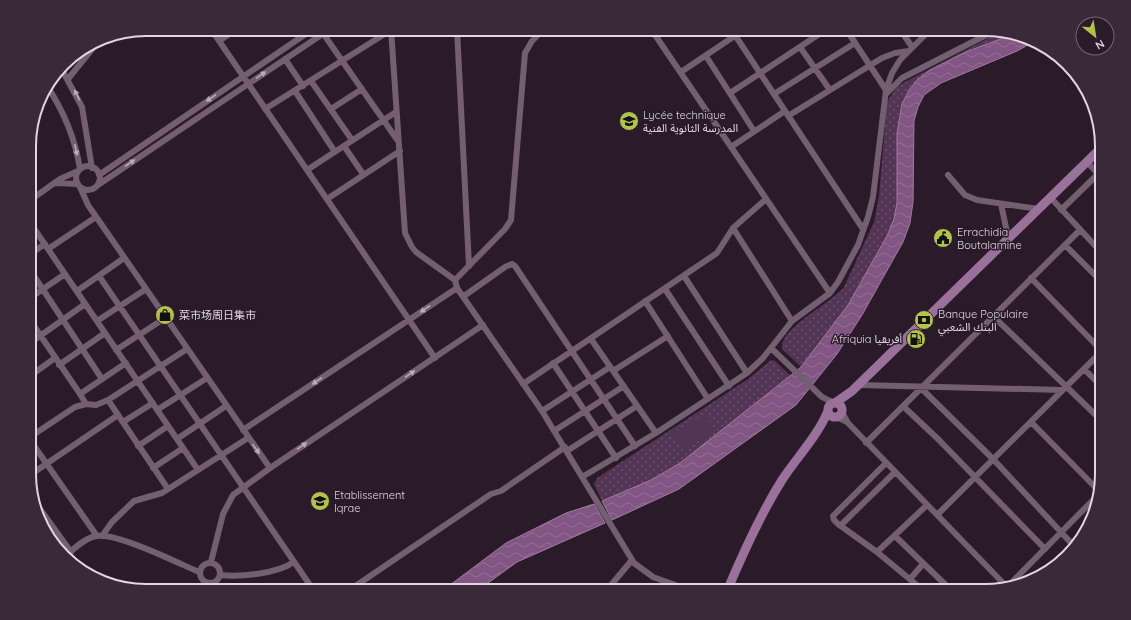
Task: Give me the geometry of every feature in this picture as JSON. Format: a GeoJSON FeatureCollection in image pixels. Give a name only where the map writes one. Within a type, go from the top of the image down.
{"type":"FeatureCollection","features":[{"type":"Feature","properties":{"kind":"main road"},"geometry":{"type":"LineString","coordinates":[[730,584],[762,513],[789,470],[835,411],[856,388],[1095,154]]}},
{"type":"Feature","properties":{"kind":"street"},"geometry":{"type":"LineString","coordinates":[[216,36],[435,358]]}},
{"type":"Feature","properties":{"kind":"street"},"geometry":{"type":"LineString","coordinates":[[219,41],[226,36]]}},
{"type":"Feature","properties":{"kind":"street"},"geometry":{"type":"LineString","coordinates":[[98,184],[99,175],[302,36]]}},
{"type":"Feature","properties":{"kind":"street"},"geometry":{"type":"LineString","coordinates":[[89,190],[285,59],[315,36]]}},
{"type":"Feature","properties":{"kind":"street"},"geometry":{"type":"LineString","coordinates":[[325,36],[398,142]]}},
{"type":"Feature","properties":{"kind":"street"},"geometry":{"type":"LineString","coordinates":[[266,109],[382,36]]}},
{"type":"Feature","properties":{"kind":"street"},"geometry":{"type":"LineString","coordinates":[[391,36],[405,233],[409,241],[416,252],[455,280],[457,288],[464,296],[542,411],[632,560],[640,569],[653,577],[672,584]]}},
{"type":"Feature","properties":{"kind":"street"},"geometry":{"type":"LineString","coordinates":[[458,36],[469,266]]}},
{"type":"Feature","properties":{"kind":"street"},"geometry":{"type":"LineString","coordinates":[[455,280],[505,229],[513,215],[524,60],[529,46],[538,36]]}},
{"type":"Feature","properties":{"kind":"street"},"geometry":{"type":"LineString","coordinates":[[656,36],[830,293]]}},
{"type":"Feature","properties":{"kind":"street"},"geometry":{"type":"LineString","coordinates":[[681,72],[735,36],[863,229]]}},
{"type":"Feature","properties":{"kind":"street"},"geometry":{"type":"LineString","coordinates":[[730,93],[816,36]]}},
{"type":"Feature","properties":{"kind":"street"},"geometry":{"type":"LineString","coordinates":[[850,36],[886,92]]}},
{"type":"Feature","properties":{"kind":"street"},"geometry":{"type":"LineString","coordinates":[[904,36],[911,49]]}},
{"type":"Feature","properties":{"kind":"street"},"geometry":{"type":"LineString","coordinates":[[582,477],[656,433],[747,373],[771,348],[792,321],[830,293],[845,272],[863,229],[873,197],[886,92],[896,66],[925,36]]}},
{"type":"Feature","properties":{"kind":"street"},"geometry":{"type":"LineString","coordinates":[[886,92],[902,78],[984,36]]}},
{"type":"Feature","properties":{"kind":"street"},"geometry":{"type":"LineString","coordinates":[[774,94],[855,43]]}},
{"type":"Feature","properties":{"kind":"street"},"geometry":{"type":"LineString","coordinates":[[800,47],[830,90]]}},
{"type":"Feature","properties":{"kind":"street"},"geometry":{"type":"LineString","coordinates":[[731,147],[754,131],[830,90],[869,65],[895,53],[911,49]]}},
{"type":"Feature","properties":{"kind":"street"},"geometry":{"type":"LineString","coordinates":[[68,79],[91,51]]}},
{"type":"Feature","properties":{"kind":"street"},"geometry":{"type":"LineString","coordinates":[[706,56],[754,131]]}},
{"type":"Feature","properties":{"kind":"street"},"geometry":{"type":"LineString","coordinates":[[285,59],[303,86]]}},
{"type":"Feature","properties":{"kind":"street"},"geometry":{"type":"LineString","coordinates":[[64,72],[82,107],[92,168]]}},
{"type":"Feature","properties":{"kind":"street"},"geometry":{"type":"LineString","coordinates":[[311,80],[352,140]]}},
{"type":"Feature","properties":{"kind":"street"},"geometry":{"type":"LineString","coordinates":[[331,109],[362,89]]}},
{"type":"Feature","properties":{"kind":"street"},"geometry":{"type":"LineString","coordinates":[[50,91],[67,119],[75,142],[79,170],[76,178],[78,186],[88,205],[270,468]]}},
{"type":"Feature","properties":{"kind":"street"},"geometry":{"type":"LineString","coordinates":[[295,91],[335,152]]}},
{"type":"Feature","properties":{"kind":"street"},"geometry":{"type":"LineString","coordinates":[[307,170],[396,112]]}},
{"type":"Feature","properties":{"kind":"street"},"geometry":{"type":"LineString","coordinates":[[344,146],[363,174]]}},
{"type":"Feature","properties":{"kind":"street"},"geometry":{"type":"LineString","coordinates":[[326,199],[400,151]]}},
{"type":"Feature","properties":{"kind":"street"},"geometry":{"type":"LineString","coordinates":[[1087,162],[1095,168]]}},
{"type":"Feature","properties":{"kind":"street"},"geometry":{"type":"LineString","coordinates":[[36,196],[55,183],[86,167],[92,168],[99,175]]}},
{"type":"Feature","properties":{"kind":"street"},"geometry":{"type":"LineString","coordinates":[[948,175],[965,195],[977,200],[1038,209]]}},
{"type":"Feature","properties":{"kind":"street"},"geometry":{"type":"LineString","coordinates":[[1061,210],[1095,177]]}},
{"type":"Feature","properties":{"kind":"street"},"geometry":{"type":"LineString","coordinates":[[55,183],[78,186],[89,190]]}},
{"type":"Feature","properties":{"kind":"street"},"geometry":{"type":"LineString","coordinates":[[88,205],[89,190]]}},
{"type":"Feature","properties":{"kind":"street"},"geometry":{"type":"LineString","coordinates":[[1050,197],[1095,244]]}},
{"type":"Feature","properties":{"kind":"street"},"geometry":{"type":"LineString","coordinates":[[523,384],[719,251],[733,228],[766,199]]}},
{"type":"Feature","properties":{"kind":"street"},"geometry":{"type":"LineString","coordinates":[[1001,204],[1008,238]]}},
{"type":"Feature","properties":{"kind":"street"},"geometry":{"type":"LineString","coordinates":[[36,251],[96,217]]}},
{"type":"Feature","properties":{"kind":"street"},"geometry":{"type":"LineString","coordinates":[[733,228],[792,321]]}},
{"type":"Feature","properties":{"kind":"street"},"geometry":{"type":"LineString","coordinates":[[866,442],[1080,230]]}},
{"type":"Feature","properties":{"kind":"street"},"geometry":{"type":"LineString","coordinates":[[36,232],[198,470]]}},
{"type":"Feature","properties":{"kind":"street"},"geometry":{"type":"LineString","coordinates":[[1065,245],[1095,274]]}},
{"type":"Feature","properties":{"kind":"street"},"geometry":{"type":"LineString","coordinates":[[77,291],[124,258]]}},
{"type":"Feature","properties":{"kind":"street"},"geometry":{"type":"LineString","coordinates":[[464,296],[505,266],[514,264],[635,446]]}},
{"type":"Feature","properties":{"kind":"street"},"geometry":{"type":"LineString","coordinates":[[36,294],[65,274]]}},
{"type":"Feature","properties":{"kind":"street"},"geometry":{"type":"LineString","coordinates":[[98,276],[309,584]]}},
{"type":"Feature","properties":{"kind":"street"},"geometry":{"type":"LineString","coordinates":[[684,276],[747,373]]}},
{"type":"Feature","properties":{"kind":"street"},"geometry":{"type":"LineString","coordinates":[[1031,278],[1095,344]]}},
{"type":"Feature","properties":{"kind":"street"},"geometry":{"type":"LineString","coordinates":[[36,280],[102,379]]}},
{"type":"Feature","properties":{"kind":"street"},"geometry":{"type":"LineString","coordinates":[[243,430],[457,288]]}},
{"type":"Feature","properties":{"kind":"street"},"geometry":{"type":"LineString","coordinates":[[97,321],[146,289]]}},
{"type":"Feature","properties":{"kind":"street"},"geometry":{"type":"LineString","coordinates":[[665,289],[729,386]]}},
{"type":"Feature","properties":{"kind":"street"},"geometry":{"type":"LineString","coordinates":[[645,301],[708,399]]}},
{"type":"Feature","properties":{"kind":"street"},"geometry":{"type":"LineString","coordinates":[[36,339],[85,304]]}},
{"type":"Feature","properties":{"kind":"street"},"geometry":{"type":"LineString","coordinates":[[993,316],[1064,389],[1095,414]]}},
{"type":"Feature","properties":{"kind":"street"},"geometry":{"type":"LineString","coordinates":[[116,350],[165,318]]}},
{"type":"Feature","properties":{"kind":"street"},"geometry":{"type":"LineString","coordinates":[[211,562],[225,508],[233,495],[270,468],[483,325]]}},
{"type":"Feature","properties":{"kind":"street"},"geometry":{"type":"LineString","coordinates":[[36,330],[86,404]]}},
{"type":"Feature","properties":{"kind":"street"},"geometry":{"type":"LineString","coordinates":[[60,364],[105,333]]}},
{"type":"Feature","properties":{"kind":"street"},"geometry":{"type":"LineString","coordinates":[[542,411],[591,379],[612,369],[668,336]]}},
{"type":"Feature","properties":{"kind":"street"},"geometry":{"type":"LineString","coordinates":[[591,339],[656,433]]}},
{"type":"Feature","properties":{"kind":"street"},"geometry":{"type":"LineString","coordinates":[[771,348],[848,423],[1004,582]]}},
{"type":"Feature","properties":{"kind":"street"},"geometry":{"type":"LineString","coordinates":[[36,435],[75,407],[86,404],[96,405],[108,400],[187,349]]}},
{"type":"Feature","properties":{"kind":"street"},"geometry":{"type":"LineString","coordinates":[[36,372],[55,358]]}},
{"type":"Feature","properties":{"kind":"street"},"geometry":{"type":"LineString","coordinates":[[937,515],[1095,358]]}},
{"type":"Feature","properties":{"kind":"street"},"geometry":{"type":"LineString","coordinates":[[553,363],[616,458]]}},
{"type":"Feature","properties":{"kind":"street"},"geometry":{"type":"LineString","coordinates":[[80,394],[126,364]]}},
{"type":"Feature","properties":{"kind":"street"},"geometry":{"type":"LineString","coordinates":[[1084,369],[1095,379]]}},
{"type":"Feature","properties":{"kind":"street"},"geometry":{"type":"LineString","coordinates":[[157,410],[207,378]]}},
{"type":"Feature","properties":{"kind":"street"},"geometry":{"type":"LineString","coordinates":[[554,431],[624,386]]}},
{"type":"Feature","properties":{"kind":"street"},"geometry":{"type":"LineString","coordinates":[[856,388],[922,387],[1064,389]]}},
{"type":"Feature","properties":{"kind":"street"},"geometry":{"type":"LineString","coordinates":[[922,387],[993,459],[1071,543]]}},
{"type":"Feature","properties":{"kind":"street"},"geometry":{"type":"LineString","coordinates":[[108,400],[168,489]]}},
{"type":"Feature","properties":{"kind":"street"},"geometry":{"type":"LineString","coordinates":[[123,422],[153,403]]}},
{"type":"Feature","properties":{"kind":"street"},"geometry":{"type":"LineString","coordinates":[[177,440],[226,406]]}},
{"type":"Feature","properties":{"kind":"street"},"geometry":{"type":"LineString","coordinates":[[358,584],[491,494],[501,491],[637,406]]}},
{"type":"Feature","properties":{"kind":"street"},"geometry":{"type":"LineString","coordinates":[[903,406],[939,440],[1045,548]]}},
{"type":"Feature","properties":{"kind":"street"},"geometry":{"type":"LineString","coordinates":[[36,471],[118,415]]}},
{"type":"Feature","properties":{"kind":"street"},"geometry":{"type":"LineString","coordinates":[[1031,422],[1094,486]]}},
{"type":"Feature","properties":{"kind":"street"},"geometry":{"type":"LineString","coordinates":[[138,446],[168,426]]}},
{"type":"Feature","properties":{"kind":"street"},"geometry":{"type":"LineString","coordinates":[[69,553],[100,536],[134,501],[156,495],[168,489],[248,438]]}},
{"type":"Feature","properties":{"kind":"street"},"geometry":{"type":"LineString","coordinates":[[36,448],[100,536],[138,546],[199,572],[204,581],[210,583],[217,580],[220,574],[218,566],[211,562]]}},
{"type":"Feature","properties":{"kind":"street"},"geometry":{"type":"LineString","coordinates":[[153,468],[183,448]]}},
{"type":"Feature","properties":{"kind":"street"},"geometry":{"type":"LineString","coordinates":[[886,463],[833,516],[834,520],[877,552],[916,584]]}},
{"type":"Feature","properties":{"kind":"street"},"geometry":{"type":"LineString","coordinates":[[841,525],[895,472]]}},
{"type":"Feature","properties":{"kind":"street"},"geometry":{"type":"LineString","coordinates":[[854,495],[864,503]]}},
{"type":"Feature","properties":{"kind":"street"},"geometry":{"type":"LineString","coordinates":[[1013,580],[1091,502]]}},
{"type":"Feature","properties":{"kind":"street"},"geometry":{"type":"LineString","coordinates":[[877,552],[927,505]]}},
{"type":"Feature","properties":{"kind":"street"},"geometry":{"type":"LineString","coordinates":[[894,536],[944,584]]}},
{"type":"Feature","properties":{"kind":"street"},"geometry":{"type":"LineString","coordinates":[[612,584],[632,560]]}},
{"type":"Feature","properties":{"kind":"street"},"geometry":{"type":"LineString","coordinates":[[199,572],[202,566],[211,562]]}},
{"type":"Feature","properties":{"kind":"street"},"geometry":{"type":"LineString","coordinates":[[220,574],[245,575],[283,568],[294,562]]}},
{"type":"Feature","properties":{"kind":"street"},"geometry":{"type":"LineString","coordinates":[[910,579],[923,564]]}},
{"type":"Feature","properties":{"kind":"shaded area"},"geometry":{"type":"Polygon","coordinates":[[[992,36],[1004,38],[930,70],[897,133],[897,203],[894,219],[887,236],[848,305],[801,367],[782,349],[783,341],[797,324],[844,287],[874,222],[879,196],[887,102],[896,88],[992,36]]]}},
{"type":"Feature","properties":{"kind":"shaded area"},"geometry":{"type":"Polygon","coordinates":[[[771,360],[775,361],[790,375],[680,463],[651,480],[602,501],[594,484],[597,478],[748,379],[771,360]]]}},
{"type":"Feature","properties":{"kind":"shaded area"},"geometry":{"type":"Polygon","coordinates":[[[705,414],[715,430],[683,451],[672,434],[705,414]]]}},
{"type":"Feature","properties":{"kind":"water"},"geometry":{"type":"Polygon","coordinates":[[[1004,38],[1028,45],[1017,51],[941,83],[924,95],[918,107],[914,121],[913,202],[910,223],[903,242],[862,315],[837,354],[796,405],[679,489],[612,520],[602,501],[651,480],[680,463],[801,367],[848,305],[887,236],[894,219],[897,203],[897,133],[902,104],[909,90],[918,79],[930,70],[966,52],[1004,38]]]}},
{"type":"Feature","properties":{"kind":"water"},"geometry":{"type":"Polygon","coordinates":[[[594,504],[605,523],[517,562],[487,584],[451,584],[506,543],[566,513],[594,504]]]}},
{"type":"Feature","properties":{"kind":"place","name":"Lycée technique المدرسة الثانوية الفنية"},"geometry":{"type":"Point","coordinates":[629,121]}},
{"type":"Feature","properties":{"kind":"place","name":"Errachidia Boutalamine"},"geometry":{"type":"Point","coordinates":[943,238]}},
{"type":"Feature","properties":{"kind":"place","name":"菜市场周日集市"},"geometry":{"type":"Point","coordinates":[165,315]}},
{"type":"Feature","properties":{"kind":"place","name":"Banque Populaire البنك الشعبي"},"geometry":{"type":"Point","coordinates":[924,320]}},
{"type":"Feature","properties":{"kind":"place","name":"Afriquia أفريقيا"},"geometry":{"type":"Point","coordinates":[916,339]}},
{"type":"Feature","properties":{"kind":"place","name":"Etablissement Iqrae"},"geometry":{"type":"Point","coordinates":[320,501]}}]}
